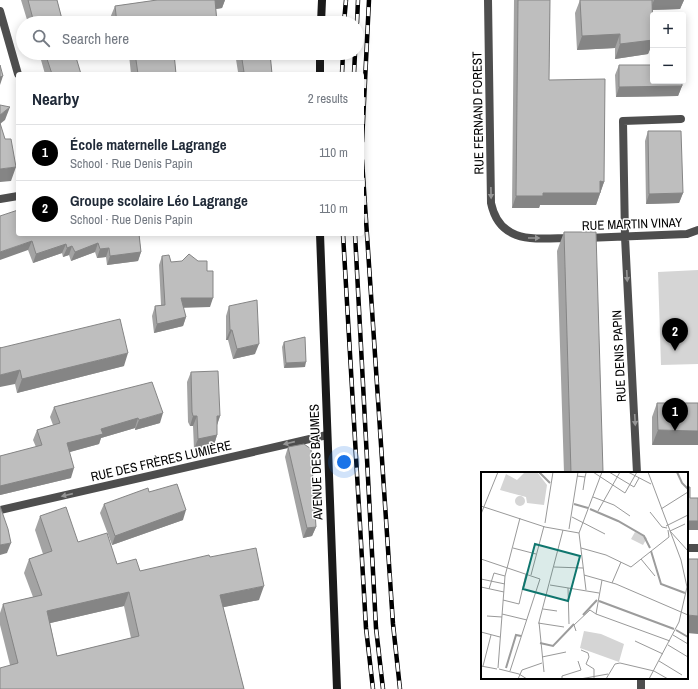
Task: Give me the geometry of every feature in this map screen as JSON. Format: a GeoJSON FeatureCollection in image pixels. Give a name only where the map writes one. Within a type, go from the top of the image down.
{"type":"FeatureCollection","features":[{"type":"Feature","properties":{"kind":"street"},"geometry":{"type":"LineString","coordinates":[[321,16],[322,0]]}},
{"type":"Feature","properties":{"kind":"street","name":"RUE FERNAND FOREST"},"geometry":{"type":"LineString","coordinates":[[488,0],[491,203],[493,214],[499,224]]}},
{"type":"Feature","properties":{"kind":"street"},"geometry":{"type":"LineString","coordinates":[[0,11],[17,72]]}},
{"type":"Feature","properties":{"kind":"street"},"geometry":{"type":"LineString","coordinates":[[320,60],[320,72]]}},
{"type":"Feature","properties":{"kind":"street","name":"RUE DENIS PAPIN"},"geometry":{"type":"LineString","coordinates":[[637,472],[625,237],[623,121],[680,119]]}},
{"type":"Feature","properties":{"kind":"street"},"geometry":{"type":"LineString","coordinates":[[0,199],[16,196]]}},
{"type":"Feature","properties":{"kind":"street","name":"RUE MARTIN VINAY"},"geometry":{"type":"LineString","coordinates":[[499,224],[512,234],[524,238],[625,237],[687,234],[698,230]]}},
{"type":"Feature","properties":{"kind":"street","name":"AVENUE DES BAUMES"},"geometry":{"type":"LineString","coordinates":[[320,236],[337,689]]}},
{"type":"Feature","properties":{"kind":"street","name":"RUE DES FRÈRES LUMIÈRE"},"geometry":{"type":"LineString","coordinates":[[0,510],[327,434]]}},
{"type":"Feature","properties":{"kind":"shaded area"},"geometry":{"type":"Polygon","coordinates":[[[698,270],[698,364],[661,365],[658,272],[698,270]]]}},
{"type":"Feature","properties":{"kind":"building"},"geometry":{"type":"Polygon","coordinates":[[[28,0],[57,0],[61,16],[32,16],[28,0]]]}},
{"type":"Feature","properties":{"kind":"building"},"geometry":{"type":"Polygon","coordinates":[[[157,0],[215,0],[216,16],[116,16],[115,6],[157,0]]]}},
{"type":"Feature","properties":{"kind":"building"},"geometry":{"type":"Polygon","coordinates":[[[518,0],[550,0],[549,80],[605,79],[604,182],[600,181],[600,193],[543,193],[543,196],[516,196],[518,0]]]}},
{"type":"Feature","properties":{"kind":"building"},"geometry":{"type":"Polygon","coordinates":[[[580,0],[652,0],[652,12],[650,12],[650,40],[620,44],[620,34],[582,36],[580,0]]]}},
{"type":"Feature","properties":{"kind":"building"},"geometry":{"type":"Polygon","coordinates":[[[47,60],[77,60],[80,72],[51,72],[47,60]]]}},
{"type":"Feature","properties":{"kind":"building"},"geometry":{"type":"Polygon","coordinates":[[[136,60],[175,60],[176,72],[138,72],[136,60]]]}},
{"type":"Feature","properties":{"kind":"building"},"geometry":{"type":"Polygon","coordinates":[[[242,60],[271,60],[272,72],[244,72],[242,60]]]}},
{"type":"Feature","properties":{"kind":"building"},"geometry":{"type":"Polygon","coordinates":[[[0,65],[3,76],[0,77],[0,65]]]}},
{"type":"Feature","properties":{"kind":"building"},"geometry":{"type":"Polygon","coordinates":[[[619,65],[650,65],[650,84],[682,84],[682,86],[619,87],[619,65]]]}},
{"type":"Feature","properties":{"kind":"building"},"geometry":{"type":"Polygon","coordinates":[[[0,105],[10,107],[0,115],[0,105]]]}},
{"type":"Feature","properties":{"kind":"building"},"geometry":{"type":"Polygon","coordinates":[[[0,123],[5,139],[11,139],[16,167],[0,169],[0,123]]]}},
{"type":"Feature","properties":{"kind":"building"},"geometry":{"type":"Polygon","coordinates":[[[648,131],[681,131],[683,193],[649,194],[648,131]]]}},
{"type":"Feature","properties":{"kind":"building"},"geometry":{"type":"Polygon","coordinates":[[[16,211],[16,236],[139,236],[141,252],[110,256],[109,248],[100,249],[98,243],[75,252],[72,246],[67,248],[66,244],[36,254],[32,241],[0,252],[0,216],[16,211]]]}},
{"type":"Feature","properties":{"kind":"building"},"geometry":{"type":"Polygon","coordinates":[[[564,232],[596,232],[603,472],[571,472],[564,232]]]}},
{"type":"Feature","properties":{"kind":"building"},"geometry":{"type":"Polygon","coordinates":[[[189,254],[198,261],[207,261],[207,271],[213,271],[213,298],[181,298],[186,317],[157,324],[155,306],[165,305],[162,256],[169,255],[171,262],[182,261],[189,254]]]}},
{"type":"Feature","properties":{"kind":"building"},"geometry":{"type":"Polygon","coordinates":[[[257,300],[259,344],[237,349],[232,330],[230,330],[229,306],[257,300]]]}},
{"type":"Feature","properties":{"kind":"building"},"geometry":{"type":"Polygon","coordinates":[[[120,319],[128,353],[22,379],[20,370],[0,375],[0,348],[120,319]]]}},
{"type":"Feature","properties":{"kind":"building"},"geometry":{"type":"Polygon","coordinates":[[[305,337],[306,362],[286,363],[284,342],[305,337]]]}},
{"type":"Feature","properties":{"kind":"building"},"geometry":{"type":"Polygon","coordinates":[[[218,371],[220,416],[217,416],[217,435],[198,439],[197,416],[193,416],[192,412],[191,372],[218,371]]]}},
{"type":"Feature","properties":{"kind":"building"},"geometry":{"type":"Polygon","coordinates":[[[152,382],[163,413],[139,420],[138,418],[101,429],[103,434],[67,443],[74,468],[0,486],[0,456],[42,445],[37,430],[60,423],[54,407],[152,382]]]}},
{"type":"Feature","properties":{"kind":"building"},"geometry":{"type":"Polygon","coordinates":[[[657,403],[698,403],[698,431],[658,430],[657,403]]]}},
{"type":"Feature","properties":{"kind":"building"},"geometry":{"type":"Polygon","coordinates":[[[304,444],[311,449],[316,527],[307,528],[288,447],[304,444]]]}},
{"type":"Feature","properties":{"kind":"building"},"geometry":{"type":"Polygon","coordinates":[[[177,484],[186,510],[115,536],[104,504],[148,488],[149,492],[177,484]]]}},
{"type":"Feature","properties":{"kind":"building"},"geometry":{"type":"Polygon","coordinates":[[[688,487],[690,487],[690,498],[698,498],[698,521],[688,521],[688,487]]]}},
{"type":"Feature","properties":{"kind":"building"},"geometry":{"type":"Polygon","coordinates":[[[0,506],[11,543],[0,545],[0,506]]]}},
{"type":"Feature","properties":{"kind":"building"},"geometry":{"type":"Polygon","coordinates":[[[66,507],[78,542],[107,533],[117,564],[136,559],[140,571],[209,555],[210,557],[256,548],[264,586],[220,595],[244,689],[0,689],[0,668],[18,663],[3,604],[42,595],[29,559],[52,551],[40,516],[66,507]],[[129,592],[47,611],[57,656],[139,636],[129,592]]]}},
{"type":"Feature","properties":{"kind":"building"},"geometry":{"type":"Polygon","coordinates":[[[688,559],[698,559],[698,616],[688,615],[688,559]]]}},
{"type":"Feature","properties":{"kind":"railway"},"geometry":{"type":"LineString","coordinates":[[345,16],[346,0]]}},
{"type":"Feature","properties":{"kind":"railway"},"geometry":{"type":"LineString","coordinates":[[357,16],[358,0]]}},
{"type":"Feature","properties":{"kind":"railway"},"geometry":{"type":"LineString","coordinates":[[364,101],[369,0]]}},
{"type":"Feature","properties":{"kind":"railway"},"geometry":{"type":"LineString","coordinates":[[342,72],[343,60]]}},
{"type":"Feature","properties":{"kind":"railway"},"geometry":{"type":"LineString","coordinates":[[354,72],[355,60]]}},
{"type":"Feature","properties":{"kind":"railway"},"geometry":{"type":"LineString","coordinates":[[364,190],[393,624],[400,689]]}},
{"type":"Feature","properties":{"kind":"railway"},"geometry":{"type":"LineString","coordinates":[[343,236],[366,628],[373,689]]}},
{"type":"Feature","properties":{"kind":"railway"},"geometry":{"type":"LineString","coordinates":[[355,236],[376,628],[383,689]]}},
{"type":"Feature","properties":{"kind":"place","name":"Groupe scolaire Léo Lagrange"},"geometry":{"type":"Point","coordinates":[675,351]}},
{"type":"Feature","properties":{"kind":"place","name":"École maternelle Lagrange"},"geometry":{"type":"Point","coordinates":[675,431]}}]}
